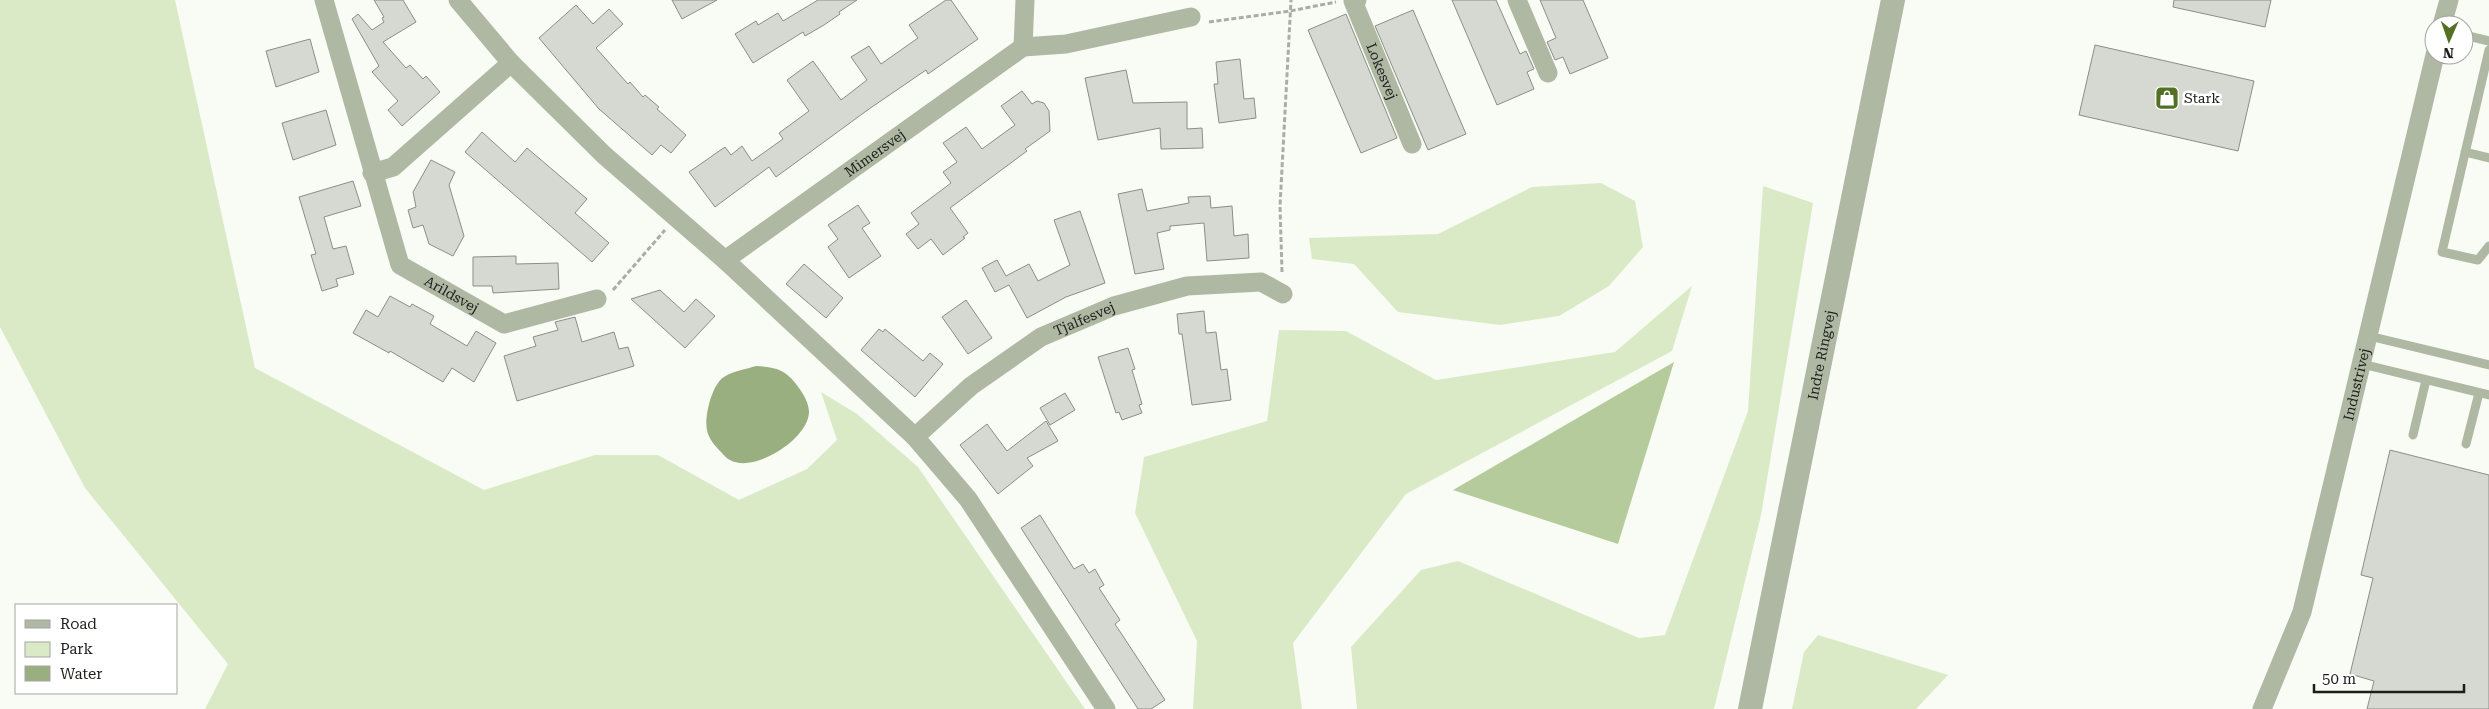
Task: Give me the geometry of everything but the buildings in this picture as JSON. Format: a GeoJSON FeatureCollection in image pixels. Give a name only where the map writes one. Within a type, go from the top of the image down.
{"type":"FeatureCollection","features":[{"type":"Feature","properties":{"kind":"street","name":"Arildsvej"},"geometry":{"type":"LineString","coordinates":[[324,0],[372,173],[400,265],[504,324],[597,299]]}},
{"type":"Feature","properties":{"kind":"street"},"geometry":{"type":"LineString","coordinates":[[458,0],[512,63],[604,155],[725,260],[915,437],[968,499],[1106,709]]}},
{"type":"Feature","properties":{"kind":"street"},"geometry":{"type":"LineString","coordinates":[[1025,0],[1023,47],[1066,44],[1191,17]]}},
{"type":"Feature","properties":{"kind":"street"},"geometry":{"type":"LineString","coordinates":[[1517,0],[1548,73]]}},
{"type":"Feature","properties":{"kind":"street","name":"Indre Ringvej"},"geometry":{"type":"LineString","coordinates":[[1750,709],[1893,0]]}},
{"type":"Feature","properties":{"kind":"street"},"geometry":{"type":"LineString","coordinates":[[2445,15],[2449,0]]}},
{"type":"Feature","properties":{"kind":"street","name":"Lokesvej"},"geometry":{"type":"LineString","coordinates":[[1355,1],[1412,144]]}},
{"type":"Feature","properties":{"kind":"street","name":"Mimersvej"},"geometry":{"type":"LineString","coordinates":[[725,260],[1023,47]]}},
{"type":"Feature","properties":{"kind":"street"},"geometry":{"type":"LineString","coordinates":[[372,173],[393,167],[512,63]]}},
{"type":"Feature","properties":{"kind":"street","name":"Industrivej"},"geometry":{"type":"LineString","coordinates":[[2262,709],[2302,612],[2433,65]]}},
{"type":"Feature","properties":{"kind":"street","name":"Tjalfesvej"},"geometry":{"type":"LineString","coordinates":[[915,437],[971,386],[1041,337],[1114,306],[1187,286],[1261,282],[1283,294]]}},
{"type":"Feature","properties":{"kind":"lane"},"geometry":{"type":"LineString","coordinates":[[2474,37],[2489,41]]}},
{"type":"Feature","properties":{"kind":"lane"},"geometry":{"type":"LineString","coordinates":[[2489,50],[2442,252],[2478,260],[2489,246]]}},
{"type":"Feature","properties":{"kind":"lane"},"geometry":{"type":"LineString","coordinates":[[2465,152],[2489,158]]}},
{"type":"Feature","properties":{"kind":"lane"},"geometry":{"type":"LineString","coordinates":[[2369,336],[2489,365]]}},
{"type":"Feature","properties":{"kind":"lane"},"geometry":{"type":"LineString","coordinates":[[2362,364],[2489,395]]}},
{"type":"Feature","properties":{"kind":"lane"},"geometry":{"type":"LineString","coordinates":[[2413,434],[2426,380]]}},
{"type":"Feature","properties":{"kind":"lane"},"geometry":{"type":"LineString","coordinates":[[2466,444],[2479,392]]}},
{"type":"Feature","properties":{"kind":"path"},"geometry":{"type":"LineString","coordinates":[[1283,294],[1280,206],[1291,0]]}},
{"type":"Feature","properties":{"kind":"path"},"geometry":{"type":"LineString","coordinates":[[1191,17],[1197,23],[1290,11],[1342,0],[1355,1]]}},
{"type":"Feature","properties":{"kind":"path"},"geometry":{"type":"LineString","coordinates":[[597,299],[612,290],[676,217]]}},
{"type":"Feature","properties":{"kind":"green space"},"geometry":{"type":"Polygon","coordinates":[[[0,0],[175,0],[255,368],[484,490],[595,455],[658,455],[739,500],[807,469],[837,440],[821,392],[857,414],[918,467],[1085,709],[205,709],[228,664],[85,488],[0,327],[0,0]]]}},
{"type":"Feature","properties":{"kind":"green space"},"geometry":{"type":"Polygon","coordinates":[[[1601,183],[1635,201],[1643,247],[1609,286],[1559,316],[1500,325],[1398,312],[1354,264],[1312,259],[1309,238],[1438,234],[1532,187],[1601,183]]]}},
{"type":"Feature","properties":{"kind":"green space"},"geometry":{"type":"Polygon","coordinates":[[[1763,186],[1813,203],[1761,515],[1714,709],[1357,709],[1351,647],[1421,570],[1458,561],[1639,638],[1665,635],[1748,411],[1763,186]]]}},
{"type":"Feature","properties":{"kind":"green space"},"geometry":{"type":"Polygon","coordinates":[[[1692,286],[1672,351],[1406,494],[1293,643],[1302,709],[1193,709],[1197,641],[1135,513],[1144,457],[1267,421],[1279,330],[1346,331],[1436,380],[1615,352],[1692,286]]]}},
{"type":"Feature","properties":{"kind":"green space"},"geometry":{"type":"Polygon","coordinates":[[[1818,635],[1948,675],[1916,709],[1792,709],[1804,652],[1818,635]]]}},
{"type":"Feature","properties":{"kind":"shaded area"},"geometry":{"type":"Polygon","coordinates":[[[1674,362],[1618,544],[1453,490],[1674,362]]]}},
{"type":"Feature","properties":{"kind":"water"},"geometry":{"type":"Polygon","coordinates":[[[756,366],[774,368],[788,375],[802,393],[809,411],[807,421],[791,442],[766,458],[740,463],[728,459],[711,439],[706,424],[708,409],[716,386],[724,377],[731,373],[756,366]]]}},
{"type":"Feature","properties":{"kind":"place","name":"Stark"},"geometry":{"type":"Point","coordinates":[2167,98]}}]}
